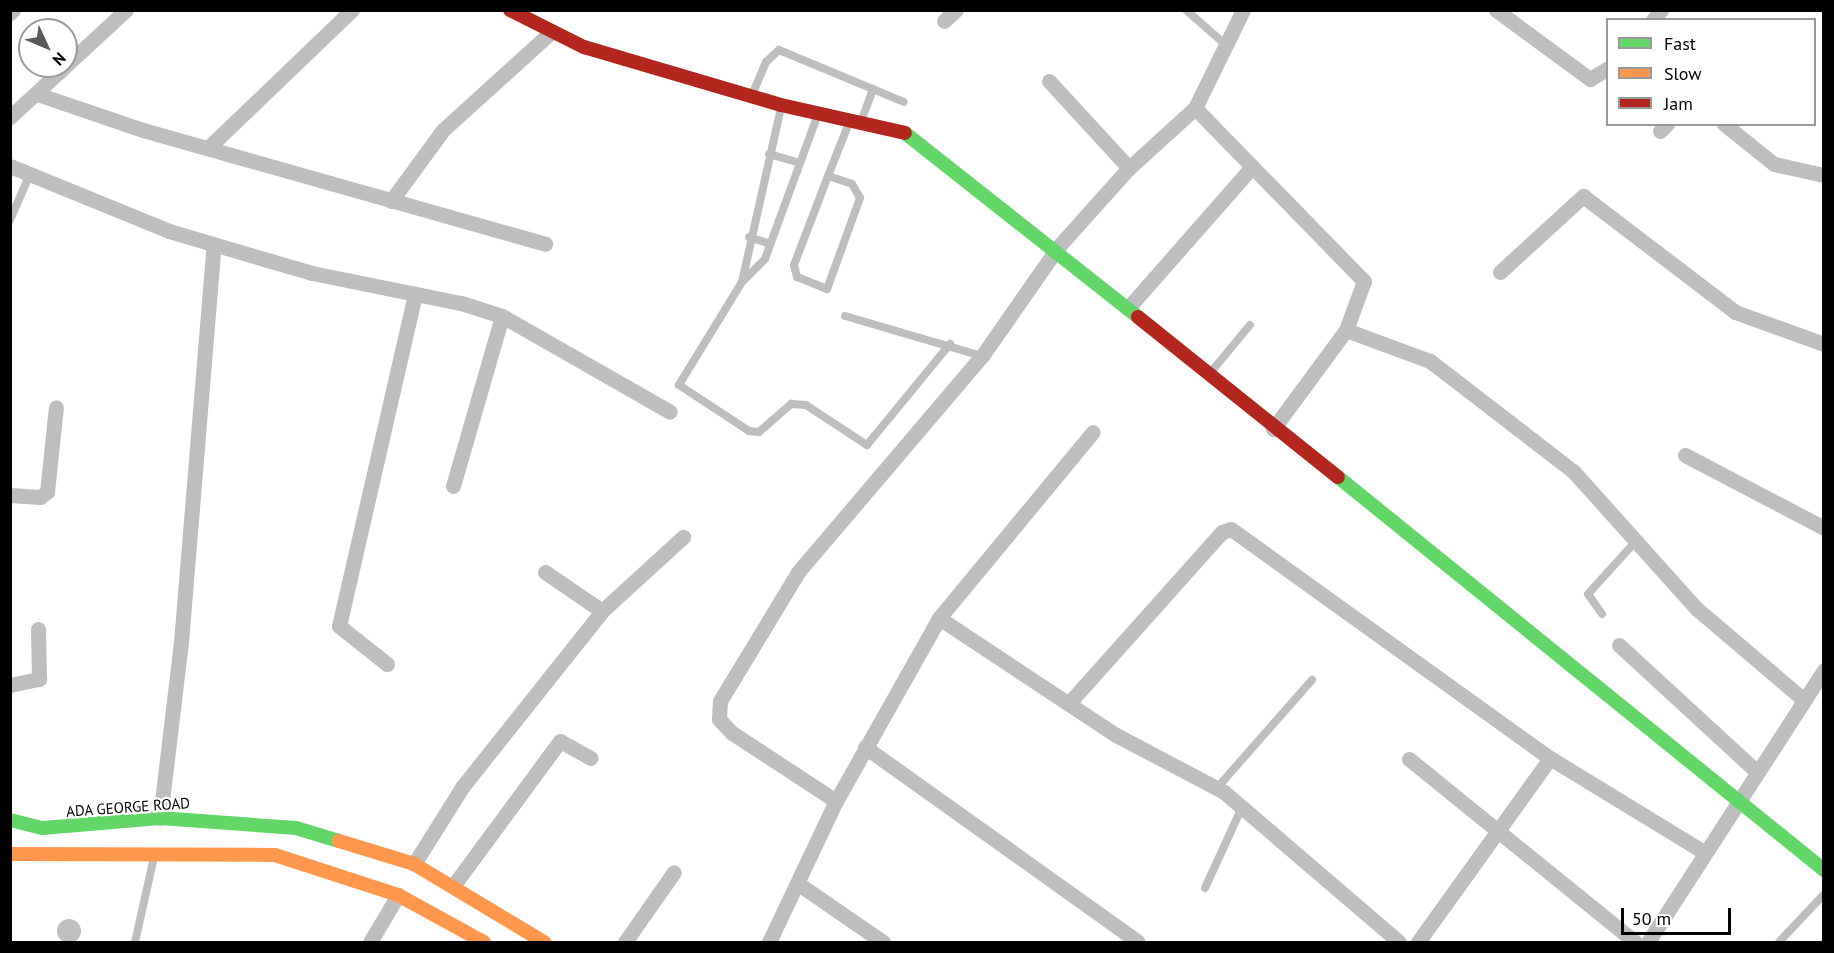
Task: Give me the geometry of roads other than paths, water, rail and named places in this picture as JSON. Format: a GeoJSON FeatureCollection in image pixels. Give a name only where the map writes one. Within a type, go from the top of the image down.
{"type":"FeatureCollection","features":[{"type":"Feature","properties":{"kind":"street"},"geometry":{"type":"LineString","coordinates":[[10,117],[40,95],[126,10]]}},
{"type":"Feature","properties":{"kind":"street"},"geometry":{"type":"LineString","coordinates":[[210,146],[352,10]]}},
{"type":"Feature","properties":{"kind":"street"},"geometry":{"type":"LineString","coordinates":[[510,10],[551,32],[781,105],[908,134],[927,146],[1058,247],[1273,429],[1737,803],[1824,870]]}},
{"type":"Feature","properties":{"kind":"street"},"geometry":{"type":"LineString","coordinates":[[836,801],[732,733],[719,720],[720,701],[798,572],[982,357],[1058,247],[1129,168],[1195,108],[1243,10]]}},
{"type":"Feature","properties":{"kind":"street"},"geometry":{"type":"LineString","coordinates":[[1496,10],[1590,79],[1606,69]]}},
{"type":"Feature","properties":{"kind":"street"},"geometry":{"type":"LineString","coordinates":[[391,201],[443,130],[551,32]]}},
{"type":"Feature","properties":{"kind":"street"},"geometry":{"type":"LineString","coordinates":[[1049,81],[1129,168]]}},
{"type":"Feature","properties":{"kind":"street"},"geometry":{"type":"LineString","coordinates":[[40,95],[391,201],[545,244]]}},
{"type":"Feature","properties":{"kind":"street"},"geometry":{"type":"LineString","coordinates":[[1195,108],[1250,169],[1364,281],[1346,330],[1273,429]]}},
{"type":"Feature","properties":{"kind":"street"},"geometry":{"type":"LineString","coordinates":[[1726,126],[1774,164],[1824,175]]}},
{"type":"Feature","properties":{"kind":"street"},"geometry":{"type":"LineString","coordinates":[[10,166],[214,244],[351,283],[415,294],[502,316],[670,412]]}},
{"type":"Feature","properties":{"kind":"street"},"geometry":{"type":"LineString","coordinates":[[1128,308],[1250,169]]}},
{"type":"Feature","properties":{"kind":"street"},"geometry":{"type":"LineString","coordinates":[[1500,272],[1583,196],[1735,312],[1824,344]]}},
{"type":"Feature","properties":{"kind":"street"},"geometry":{"type":"LineString","coordinates":[[160,818],[214,244]]}},
{"type":"Feature","properties":{"kind":"street"},"geometry":{"type":"LineString","coordinates":[[387,664],[339,626],[415,294]]}},
{"type":"Feature","properties":{"kind":"street"},"geometry":{"type":"LineString","coordinates":[[453,486],[502,316]]}},
{"type":"Feature","properties":{"kind":"street"},"geometry":{"type":"LineString","coordinates":[[1346,330],[1430,361],[1573,471],[1728,638],[1804,700]]}},
{"type":"Feature","properties":{"kind":"street"},"geometry":{"type":"LineString","coordinates":[[10,495],[40,497],[47,492],[56,407]]}},
{"type":"Feature","properties":{"kind":"street"},"geometry":{"type":"LineString","coordinates":[[769,942],[800,885],[836,801],[939,618],[1093,432]]}},
{"type":"Feature","properties":{"kind":"street"},"geometry":{"type":"LineString","coordinates":[[1685,455],[1824,528]]}},
{"type":"Feature","properties":{"kind":"street"},"geometry":{"type":"LineString","coordinates":[[1069,703],[1222,532],[1231,530],[1550,758],[1704,852]]}},
{"type":"Feature","properties":{"kind":"street"},"geometry":{"type":"LineString","coordinates":[[414,864],[463,786],[602,611],[683,537]]}},
{"type":"Feature","properties":{"kind":"street"},"geometry":{"type":"LineString","coordinates":[[546,572],[602,611]]}},
{"type":"Feature","properties":{"kind":"street"},"geometry":{"type":"LineString","coordinates":[[939,618],[1116,735],[1217,788],[1242,806],[1318,877],[1400,942]]}},
{"type":"Feature","properties":{"kind":"street"},"geometry":{"type":"LineString","coordinates":[[10,685],[39,679],[38,629]]}},
{"type":"Feature","properties":{"kind":"street"},"geometry":{"type":"LineString","coordinates":[[1619,645],[1756,771]]}},
{"type":"Feature","properties":{"kind":"street"},"geometry":{"type":"LineString","coordinates":[[1648,942],[1756,771],[1824,670]]}},
{"type":"Feature","properties":{"kind":"street"},"geometry":{"type":"LineString","coordinates":[[453,886],[560,741],[591,758]]}},
{"type":"Feature","properties":{"kind":"street"},"geometry":{"type":"LineString","coordinates":[[865,747],[1138,942]]}},
{"type":"Feature","properties":{"kind":"street"},"geometry":{"type":"LineString","coordinates":[[1418,942],[1550,758]]}},
{"type":"Feature","properties":{"kind":"street"},"geometry":{"type":"LineString","coordinates":[[1409,759],[1494,833],[1635,942]]}},
{"type":"Feature","properties":{"kind":"street","name":"ADA GEORGE ROAD"},"geometry":{"type":"LineString","coordinates":[[10,820],[67,828],[160,818],[296,828],[414,864],[544,942]]}},
{"type":"Feature","properties":{"kind":"street"},"geometry":{"type":"LineString","coordinates":[[10,854],[87,858],[154,852],[275,855],[398,894],[484,942]]}},
{"type":"Feature","properties":{"kind":"street"},"geometry":{"type":"LineString","coordinates":[[625,942],[674,872]]}},
{"type":"Feature","properties":{"kind":"street"},"geometry":{"type":"LineString","coordinates":[[800,885],[883,942]]}},
{"type":"Feature","properties":{"kind":"street"},"geometry":{"type":"LineString","coordinates":[[370,942],[398,894]]}},
{"type":"Feature","properties":{"kind":"lane"},"geometry":{"type":"LineString","coordinates":[[1186,10],[1226,45]]}},
{"type":"Feature","properties":{"kind":"lane"},"geometry":{"type":"LineString","coordinates":[[751,96],[766,62],[778,50],[904,102]]}},
{"type":"Feature","properties":{"kind":"lane"},"geometry":{"type":"LineString","coordinates":[[828,176],[852,184],[860,198],[827,289],[794,271],[828,176],[873,90]]}},
{"type":"Feature","properties":{"kind":"lane"},"geometry":{"type":"LineString","coordinates":[[742,282],[749,237],[781,105]]}},
{"type":"Feature","properties":{"kind":"lane"},"geometry":{"type":"LineString","coordinates":[[818,114],[765,259],[742,282],[679,385],[749,431],[759,432],[791,404],[806,405],[867,445],[950,344]]}},
{"type":"Feature","properties":{"kind":"lane"},"geometry":{"type":"LineString","coordinates":[[769,154],[800,163]]}},
{"type":"Feature","properties":{"kind":"lane"},"geometry":{"type":"LineString","coordinates":[[10,220],[30,174]]}},
{"type":"Feature","properties":{"kind":"lane"},"geometry":{"type":"LineString","coordinates":[[749,237],[770,244]]}},
{"type":"Feature","properties":{"kind":"lane"},"geometry":{"type":"LineString","coordinates":[[845,316],[950,344],[982,357]]}},
{"type":"Feature","properties":{"kind":"lane"},"geometry":{"type":"LineString","coordinates":[[1208,375],[1250,325]]}},
{"type":"Feature","properties":{"kind":"lane"},"geometry":{"type":"LineString","coordinates":[[1602,614],[1588,594],[1636,541]]}},
{"type":"Feature","properties":{"kind":"lane"},"geometry":{"type":"LineString","coordinates":[[1217,788],[1312,680]]}},
{"type":"Feature","properties":{"kind":"lane"},"geometry":{"type":"LineString","coordinates":[[1205,888],[1242,806]]}},
{"type":"Feature","properties":{"kind":"lane"},"geometry":{"type":"LineString","coordinates":[[135,942],[154,852]]}},
{"type":"Feature","properties":{"kind":"lane"},"geometry":{"type":"LineString","coordinates":[[1779,942],[1824,894]]}}]}
